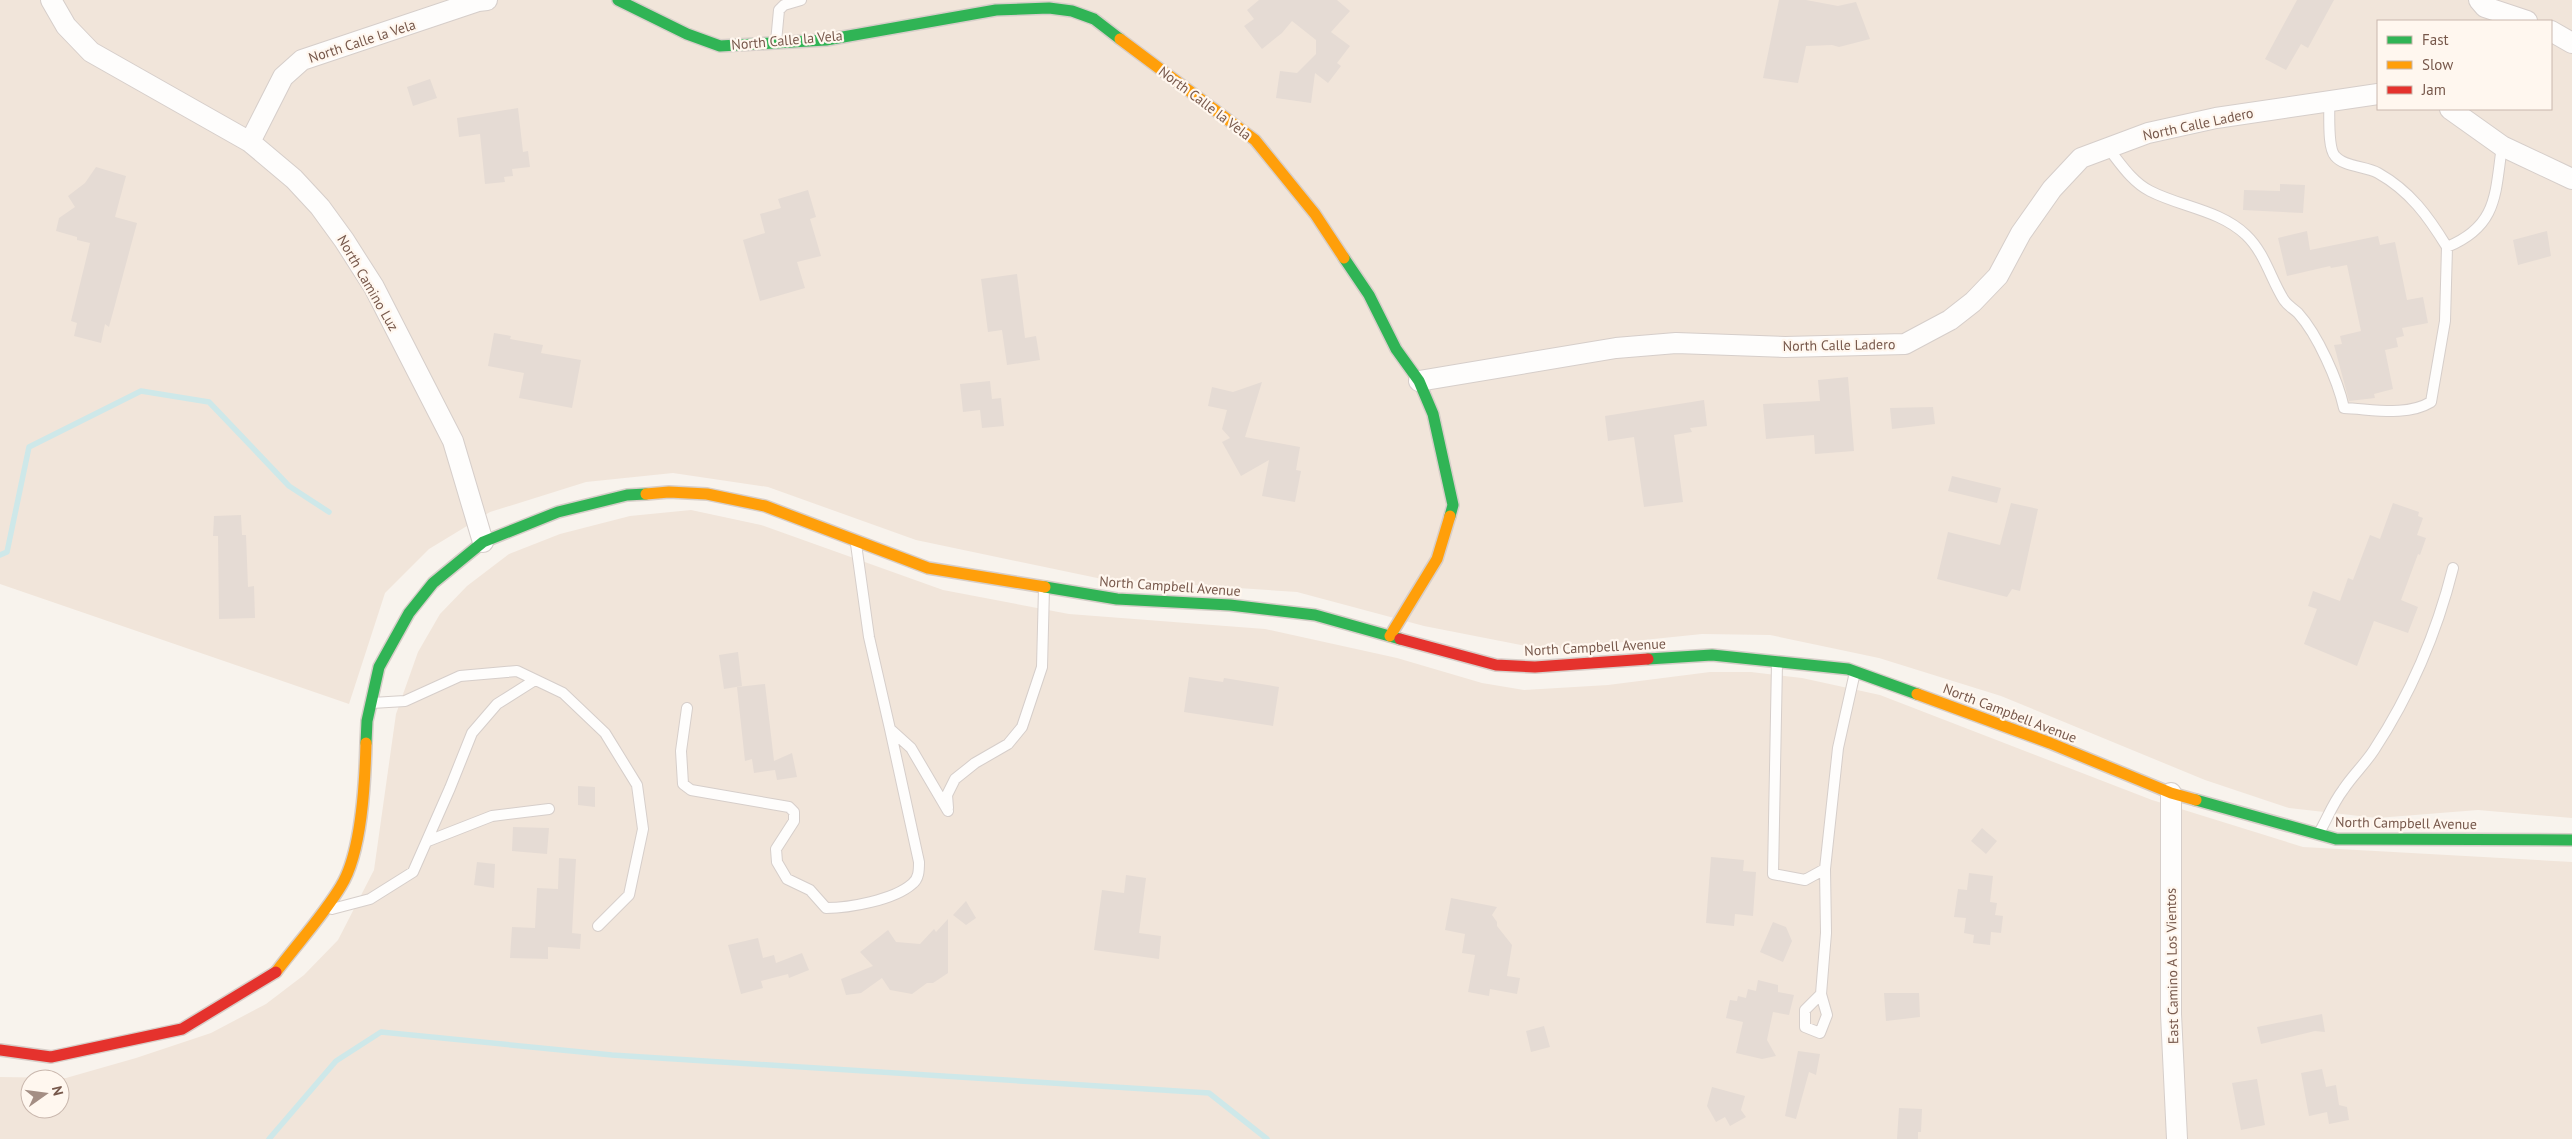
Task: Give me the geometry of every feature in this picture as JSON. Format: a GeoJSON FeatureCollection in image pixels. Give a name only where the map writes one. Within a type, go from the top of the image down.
{"type":"FeatureCollection","features":[{"type":"Feature","properties":{"kind":"main road","name":"North Calle la Vela"},"geometry":{"type":"LineString","coordinates":[[618,0],[646,12],[686,34],[720,46],[826,40],[996,10],[1049,8],[1072,11],[1094,19],[1255,140],[1315,214],[1369,295],[1396,348],[1419,381],[1434,414],[1453,506],[1437,559],[1390,636]]}},
{"type":"Feature","properties":{"kind":"main road","name":"North Campbell Avenue"},"geometry":{"type":"LineString","coordinates":[[0,1050],[51,1057],[182,1030],[273,976],[342,885],[355,848],[365,785],[367,721],[379,667],[409,613],[433,583],[483,542],[558,512],[627,495],[670,492],[707,494],[765,506],[928,568],[1117,599],[1230,605],[1315,615],[1461,657],[1496,665],[1535,667],[1712,655],[1855,671],[2050,743],[2171,793],[2336,839],[2572,840]]}},
{"type":"Feature","properties":{"kind":"street","name":"North Camino Luz"},"geometry":{"type":"LineString","coordinates":[[52,0],[66,26],[91,52],[250,142],[294,179],[320,208],[344,240],[374,287],[453,441],[483,542]]}},
{"type":"Feature","properties":{"kind":"street","name":"North Calle la Vela"},"geometry":{"type":"LineString","coordinates":[[250,142],[283,77],[302,60],[478,1],[487,0]]}},
{"type":"Feature","properties":{"kind":"street"},"geometry":{"type":"LineString","coordinates":[[2478,0],[2485,7],[2524,20]]}},
{"type":"Feature","properties":{"kind":"street"},"geometry":{"type":"LineString","coordinates":[[2552,32],[2572,43]]}},
{"type":"Feature","properties":{"kind":"street","name":"North Calle Ladero"},"geometry":{"type":"LineString","coordinates":[[1419,381],[1616,348],[1676,343],[1784,347],[1905,344],[1950,320],[1973,302],[1998,276],[2021,234],[2052,189],[2080,158],[2148,133],[2216,118],[2377,94]]}},
{"type":"Feature","properties":{"kind":"street"},"geometry":{"type":"LineString","coordinates":[[2451,110],[2502,146],[2572,179]]}},
{"type":"Feature","properties":{"kind":"street","name":"East Camino A Los Vientos"},"geometry":{"type":"LineString","coordinates":[[2171,793],[2171,1014],[2178,1139]]}},
{"type":"Feature","properties":{"kind":"lane"},"geometry":{"type":"LineString","coordinates":[[776,42],[779,10],[783,3],[800,0]]}},
{"type":"Feature","properties":{"kind":"lane"},"geometry":{"type":"LineString","coordinates":[[2108,148],[2127,172],[2149,191],[2205,211],[2246,235],[2262,255],[2285,301],[2299,314],[2316,341],[2340,391],[2344,408],[2407,411],[2421,408],[2431,402],[2445,321],[2447,247],[2428,215],[2398,186],[2378,173],[2340,160],[2334,156],[2330,137],[2330,100]]}},
{"type":"Feature","properties":{"kind":"lane"},"geometry":{"type":"LineString","coordinates":[[2447,247],[2467,239],[2479,229],[2488,216],[2502,146]]}},
{"type":"Feature","properties":{"kind":"lane"},"geometry":{"type":"LineString","coordinates":[[687,708],[681,751],[683,784],[691,790],[789,807],[794,812],[794,821],[776,850],[777,862],[787,879],[810,890],[826,908],[846,908],[892,894],[913,884],[919,874],[919,862],[869,637],[855,540]]}},
{"type":"Feature","properties":{"kind":"lane"},"geometry":{"type":"LineString","coordinates":[[2318,834],[2342,791],[2373,752],[2396,712],[2428,646],[2444,603],[2453,568]]}},
{"type":"Feature","properties":{"kind":"lane"},"geometry":{"type":"LineString","coordinates":[[890,729],[911,748],[948,811],[947,795],[955,779],[975,763],[1008,744],[1022,727],[1042,667],[1044,587]]}},
{"type":"Feature","properties":{"kind":"lane"},"geometry":{"type":"LineString","coordinates":[[1777,662],[1773,874],[1805,880],[1826,869]]}},
{"type":"Feature","properties":{"kind":"lane"},"geometry":{"type":"LineString","coordinates":[[371,703],[405,701],[460,676],[517,671],[563,693],[605,733],[637,785],[643,829],[629,895],[598,926]]}},
{"type":"Feature","properties":{"kind":"lane"},"geometry":{"type":"LineString","coordinates":[[1822,994],[1826,933],[1826,869],[1838,748],[1855,671]]}},
{"type":"Feature","properties":{"kind":"lane"},"geometry":{"type":"LineString","coordinates":[[322,912],[370,899],[412,872],[428,841],[472,733],[497,704],[535,680]]}},
{"type":"Feature","properties":{"kind":"lane"},"geometry":{"type":"LineString","coordinates":[[428,841],[492,816],[549,809]]}},
{"type":"Feature","properties":{"kind":"shaded area"},"geometry":{"type":"Polygon","coordinates":[[[0,0],[2572,0],[2572,818],[2478,810],[2377,818],[2289,808],[2205,780],[2001,696],[1879,658],[1770,635],[1702,634],[1546,650],[1424,626],[1297,592],[1102,579],[916,540],[768,487],[673,473],[586,482],[490,512],[429,549],[385,593],[349,704],[0,584],[0,0]]]}},
{"type":"Feature","properties":{"kind":"shaded area"},"geometry":{"type":"Polygon","coordinates":[[[691,510],[761,525],[943,590],[1069,614],[1265,629],[1397,658],[1482,683],[1524,690],[1608,685],[1710,672],[1751,672],[1802,678],[1880,695],[2152,800],[2303,847],[2572,862],[2572,1139],[0,1139],[0,1077],[20,1077],[20,1119],[70,1119],[70,1077],[136,1058],[211,1033],[266,1004],[304,975],[338,940],[374,870],[396,714],[418,652],[440,614],[467,586],[509,554],[560,534],[630,516],[691,510]]]}},
{"type":"Feature","properties":{"kind":"building"},"geometry":{"type":"Polygon","coordinates":[[[1259,0],[1337,0],[1350,11],[1331,32],[1350,46],[1337,63],[1341,66],[1328,83],[1315,73],[1311,103],[1276,98],[1280,71],[1297,73],[1316,54],[1316,40],[1292,21],[1282,33],[1262,49],[1244,26],[1254,19],[1247,10],[1259,0]]]}},
{"type":"Feature","properties":{"kind":"building"},"geometry":{"type":"Polygon","coordinates":[[[1779,0],[1806,0],[1838,6],[1856,2],[1870,39],[1839,47],[1832,45],[1806,46],[1798,83],[1763,78],[1779,0]]]}},
{"type":"Feature","properties":{"kind":"building"},"geometry":{"type":"Polygon","coordinates":[[[2297,0],[2334,0],[2308,48],[2301,44],[2286,70],[2265,59],[2297,0]]]}},
{"type":"Feature","properties":{"kind":"building"},"geometry":{"type":"Polygon","coordinates":[[[430,79],[437,98],[413,106],[407,87],[430,79]]]}},
{"type":"Feature","properties":{"kind":"building"},"geometry":{"type":"Polygon","coordinates":[[[518,108],[523,152],[528,151],[530,167],[512,169],[513,176],[504,177],[505,182],[485,184],[480,134],[459,137],[457,118],[518,108]]]}},
{"type":"Feature","properties":{"kind":"building"},"geometry":{"type":"Polygon","coordinates":[[[96,167],[126,176],[115,217],[137,223],[109,327],[105,324],[101,343],[74,336],[77,323],[71,321],[90,243],[56,231],[59,218],[75,207],[68,196],[85,183],[96,167]]]}},
{"type":"Feature","properties":{"kind":"building"},"geometry":{"type":"Polygon","coordinates":[[[2280,184],[2305,185],[2303,213],[2243,210],[2244,190],[2280,191],[2280,184]]]}},
{"type":"Feature","properties":{"kind":"building"},"geometry":{"type":"Polygon","coordinates":[[[808,190],[816,217],[810,219],[821,256],[797,262],[805,288],[760,301],[743,240],[765,233],[760,214],[781,208],[778,199],[808,190]]]}},
{"type":"Feature","properties":{"kind":"building"},"geometry":{"type":"Polygon","coordinates":[[[2307,231],[2310,250],[2378,236],[2380,245],[2395,242],[2407,300],[2423,297],[2428,323],[2402,328],[2404,336],[2396,338],[2398,347],[2385,350],[2393,389],[2374,394],[2375,398],[2349,401],[2334,345],[2342,344],[2340,336],[2361,331],[2347,265],[2331,268],[2330,266],[2287,276],[2278,238],[2307,231]]]}},
{"type":"Feature","properties":{"kind":"building"},"geometry":{"type":"Polygon","coordinates":[[[2547,231],[2551,256],[2518,265],[2513,240],[2547,231]]]}},
{"type":"Feature","properties":{"kind":"building"},"geometry":{"type":"Polygon","coordinates":[[[1017,274],[1025,338],[1036,336],[1040,360],[1007,365],[1002,330],[988,332],[981,279],[1017,274]]]}},
{"type":"Feature","properties":{"kind":"building"},"geometry":{"type":"Polygon","coordinates":[[[494,333],[511,336],[510,339],[543,345],[541,353],[581,360],[572,408],[519,398],[524,373],[488,366],[494,333]]]}},
{"type":"Feature","properties":{"kind":"building"},"geometry":{"type":"Polygon","coordinates":[[[1848,377],[1854,451],[1815,454],[1814,435],[1766,439],[1763,404],[1820,401],[1818,380],[1848,377]]]}},
{"type":"Feature","properties":{"kind":"building"},"geometry":{"type":"Polygon","coordinates":[[[990,381],[992,399],[1001,398],[1004,426],[982,428],[980,410],[963,412],[960,384],[990,381]]]}},
{"type":"Feature","properties":{"kind":"building"},"geometry":{"type":"Polygon","coordinates":[[[1262,382],[1245,437],[1300,447],[1296,470],[1301,471],[1295,502],[1262,496],[1269,460],[1241,476],[1222,442],[1230,438],[1222,429],[1227,410],[1208,406],[1212,387],[1233,392],[1262,382]]]}},
{"type":"Feature","properties":{"kind":"building"},"geometry":{"type":"Polygon","coordinates":[[[1704,400],[1707,426],[1690,428],[1692,432],[1674,435],[1683,502],[1644,507],[1634,437],[1608,441],[1605,416],[1704,400]]]}},
{"type":"Feature","properties":{"kind":"building"},"geometry":{"type":"Polygon","coordinates":[[[1933,407],[1935,424],[1892,429],[1890,408],[1933,407]]]}},
{"type":"Feature","properties":{"kind":"building"},"geometry":{"type":"Polygon","coordinates":[[[1952,476],[2001,488],[1997,503],[1948,491],[1952,476]]]}},
{"type":"Feature","properties":{"kind":"building"},"geometry":{"type":"Polygon","coordinates":[[[2011,503],[2038,509],[2020,591],[2012,589],[2007,597],[1937,579],[1948,532],[2000,545],[2011,503]]]}},
{"type":"Feature","properties":{"kind":"building"},"geometry":{"type":"Polygon","coordinates":[[[2393,503],[2419,512],[2418,516],[2423,518],[2417,535],[2426,538],[2401,600],[2418,607],[2408,633],[2374,621],[2357,666],[2304,644],[2317,609],[2308,606],[2313,591],[2340,601],[2348,578],[2353,580],[2370,535],[2380,539],[2393,503]]]}},
{"type":"Feature","properties":{"kind":"building"},"geometry":{"type":"Polygon","coordinates":[[[241,515],[242,535],[246,535],[248,587],[254,586],[255,618],[219,619],[218,536],[213,536],[214,516],[241,515]]]}},
{"type":"Feature","properties":{"kind":"building"},"geometry":{"type":"Polygon","coordinates":[[[738,652],[742,686],[724,689],[719,655],[738,652]]]}},
{"type":"Feature","properties":{"kind":"building"},"geometry":{"type":"Polygon","coordinates":[[[1189,677],[1223,682],[1224,678],[1279,687],[1273,726],[1184,712],[1189,677]]]}},
{"type":"Feature","properties":{"kind":"building"},"geometry":{"type":"Polygon","coordinates":[[[765,684],[774,761],[792,753],[797,777],[777,780],[775,770],[754,773],[752,759],[745,761],[737,687],[765,684]]]}},
{"type":"Feature","properties":{"kind":"building"},"geometry":{"type":"Polygon","coordinates":[[[578,786],[595,787],[595,807],[578,805],[578,786]]]}},
{"type":"Feature","properties":{"kind":"building"},"geometry":{"type":"Polygon","coordinates":[[[513,827],[549,828],[547,854],[512,851],[513,827]]]}},
{"type":"Feature","properties":{"kind":"building"},"geometry":{"type":"Polygon","coordinates":[[[1982,828],[1997,841],[1986,854],[1971,841],[1982,828]]]}},
{"type":"Feature","properties":{"kind":"building"},"geometry":{"type":"Polygon","coordinates":[[[1711,857],[1744,860],[1743,871],[1756,872],[1753,916],[1735,914],[1734,926],[1706,923],[1711,857]]]}},
{"type":"Feature","properties":{"kind":"building"},"geometry":{"type":"Polygon","coordinates":[[[559,858],[576,859],[572,933],[581,934],[580,949],[548,947],[548,959],[510,958],[512,927],[535,928],[537,888],[558,889],[559,858]]]}},
{"type":"Feature","properties":{"kind":"building"},"geometry":{"type":"Polygon","coordinates":[[[477,862],[495,864],[494,888],[474,885],[477,862]]]}},
{"type":"Feature","properties":{"kind":"building"},"geometry":{"type":"Polygon","coordinates":[[[1969,873],[1993,876],[1990,902],[1997,903],[1995,915],[2003,916],[2001,933],[1991,932],[1990,945],[1973,943],[1974,935],[1964,933],[1966,918],[1954,917],[1958,889],[1967,890],[1969,873]]]}},
{"type":"Feature","properties":{"kind":"building"},"geometry":{"type":"Polygon","coordinates":[[[1126,875],[1146,878],[1139,933],[1161,936],[1159,959],[1094,950],[1102,890],[1124,893],[1126,875]]]}},
{"type":"Feature","properties":{"kind":"building"},"geometry":{"type":"Polygon","coordinates":[[[1451,898],[1497,907],[1492,915],[1497,922],[1497,926],[1512,945],[1507,976],[1520,978],[1517,994],[1490,989],[1489,996],[1468,992],[1475,955],[1462,953],[1465,934],[1445,930],[1451,898]]]}},
{"type":"Feature","properties":{"kind":"building"},"geometry":{"type":"Polygon","coordinates":[[[966,901],[976,918],[966,925],[953,915],[966,901]]]}},
{"type":"Feature","properties":{"kind":"building"},"geometry":{"type":"Polygon","coordinates":[[[948,919],[948,973],[933,983],[927,983],[912,994],[890,990],[882,978],[861,993],[846,995],[841,979],[873,966],[860,952],[888,930],[896,942],[920,944],[934,929],[936,932],[948,919]]]}},
{"type":"Feature","properties":{"kind":"building"},"geometry":{"type":"Polygon","coordinates":[[[1773,922],[1786,927],[1792,941],[1783,962],[1760,952],[1773,922]]]}},
{"type":"Feature","properties":{"kind":"building"},"geometry":{"type":"Polygon","coordinates":[[[758,938],[763,958],[774,955],[776,963],[802,953],[809,970],[789,978],[788,974],[761,981],[763,988],[741,994],[728,945],[758,938]]]}},
{"type":"Feature","properties":{"kind":"building"},"geometry":{"type":"Polygon","coordinates":[[[1758,980],[1778,985],[1778,992],[1794,995],[1789,1015],[1773,1012],[1767,1040],[1776,1056],[1762,1059],[1736,1053],[1743,1022],[1726,1018],[1730,1000],[1737,1001],[1738,996],[1746,998],[1748,989],[1756,991],[1758,980]]]}},
{"type":"Feature","properties":{"kind":"building"},"geometry":{"type":"Polygon","coordinates":[[[1884,993],[1919,993],[1920,1017],[1886,1021],[1884,993]]]}},
{"type":"Feature","properties":{"kind":"building"},"geometry":{"type":"Polygon","coordinates":[[[2322,1014],[2325,1032],[2315,1031],[2261,1044],[2257,1027],[2322,1014]]]}},
{"type":"Feature","properties":{"kind":"building"},"geometry":{"type":"Polygon","coordinates":[[[1544,1026],[1550,1047],[1531,1052],[1526,1031],[1544,1026]]]}},
{"type":"Feature","properties":{"kind":"building"},"geometry":{"type":"Polygon","coordinates":[[[1798,1051],[1820,1054],[1816,1075],[1809,1072],[1796,1119],[1785,1116],[1798,1051]]]}},
{"type":"Feature","properties":{"kind":"building"},"geometry":{"type":"Polygon","coordinates":[[[2322,1069],[2326,1087],[2336,1085],[2339,1105],[2347,1107],[2349,1120],[2329,1124],[2327,1112],[2309,1116],[2301,1073],[2322,1069]]]}},
{"type":"Feature","properties":{"kind":"building"},"geometry":{"type":"Polygon","coordinates":[[[2257,1079],[2265,1125],[2241,1130],[2232,1083],[2257,1079]]]}},
{"type":"Feature","properties":{"kind":"building"},"geometry":{"type":"Polygon","coordinates":[[[1712,1087],[1745,1096],[1741,1110],[1746,1117],[1730,1126],[1725,1117],[1716,1122],[1707,1106],[1712,1087]]]}},
{"type":"Feature","properties":{"kind":"building"},"geometry":{"type":"Polygon","coordinates":[[[1899,1108],[1922,1109],[1921,1132],[1918,1132],[1918,1139],[1897,1139],[1899,1108]]]}},
{"type":"Feature","properties":{"kind":"waterway"},"geometry":{"type":"LineString","coordinates":[[0,555],[7,552],[29,447],[141,391],[209,402],[289,486],[329,512]]}},
{"type":"Feature","properties":{"kind":"waterway"},"geometry":{"type":"LineString","coordinates":[[269,1139],[336,1061],[381,1032],[612,1055],[1209,1093],[1267,1139]]}},
{"type":"Feature","properties":{"kind":"traffic: fast"},"geometry":{"type":"LineString","coordinates":[[618,0],[687,34],[720,46],[826,40],[996,10],[1049,8],[1072,11],[1094,19],[1120,39]]}},
{"type":"Feature","properties":{"kind":"traffic: fast"},"geometry":{"type":"LineString","coordinates":[[1344,258],[1369,295],[1396,349],[1419,381],[1433,414],[1453,505],[1450,516]]}},
{"type":"Feature","properties":{"kind":"traffic: fast"},"geometry":{"type":"LineString","coordinates":[[366,743],[367,721],[379,667],[409,613],[433,583],[483,542],[558,512],[627,495],[646,494]]}},
{"type":"Feature","properties":{"kind":"traffic: fast"},"geometry":{"type":"LineString","coordinates":[[1045,587],[1117,599],[1230,605],[1315,615],[1400,639]]}},
{"type":"Feature","properties":{"kind":"traffic: fast"},"geometry":{"type":"LineString","coordinates":[[1648,659],[1712,655],[1848,669],[1917,694]]}},
{"type":"Feature","properties":{"kind":"traffic: fast"},"geometry":{"type":"LineString","coordinates":[[2196,800],[2336,839],[2572,840]]}},
{"type":"Feature","properties":{"kind":"traffic: slow"},"geometry":{"type":"LineString","coordinates":[[1120,39],[1255,140],[1315,214],[1344,258]]}},
{"type":"Feature","properties":{"kind":"traffic: slow"},"geometry":{"type":"LineString","coordinates":[[646,494],[669,492],[707,494],[765,506],[928,568],[1045,587]]}},
{"type":"Feature","properties":{"kind":"traffic: slow"},"geometry":{"type":"LineString","coordinates":[[1390,636],[1437,559],[1450,516]]}},
{"type":"Feature","properties":{"kind":"traffic: slow"},"geometry":{"type":"LineString","coordinates":[[1917,694],[2050,743],[2171,793],[2196,800]]}},
{"type":"Feature","properties":{"kind":"traffic: slow"},"geometry":{"type":"LineString","coordinates":[[276,972],[326,908],[348,872],[354,855],[361,817],[366,743]]}},
{"type":"Feature","properties":{"kind":"traffic: jam"},"geometry":{"type":"LineString","coordinates":[[1400,639],[1496,665],[1535,667],[1648,659]]}},
{"type":"Feature","properties":{"kind":"traffic: jam"},"geometry":{"type":"LineString","coordinates":[[0,1050],[51,1057],[182,1029],[276,972]]}}]}
